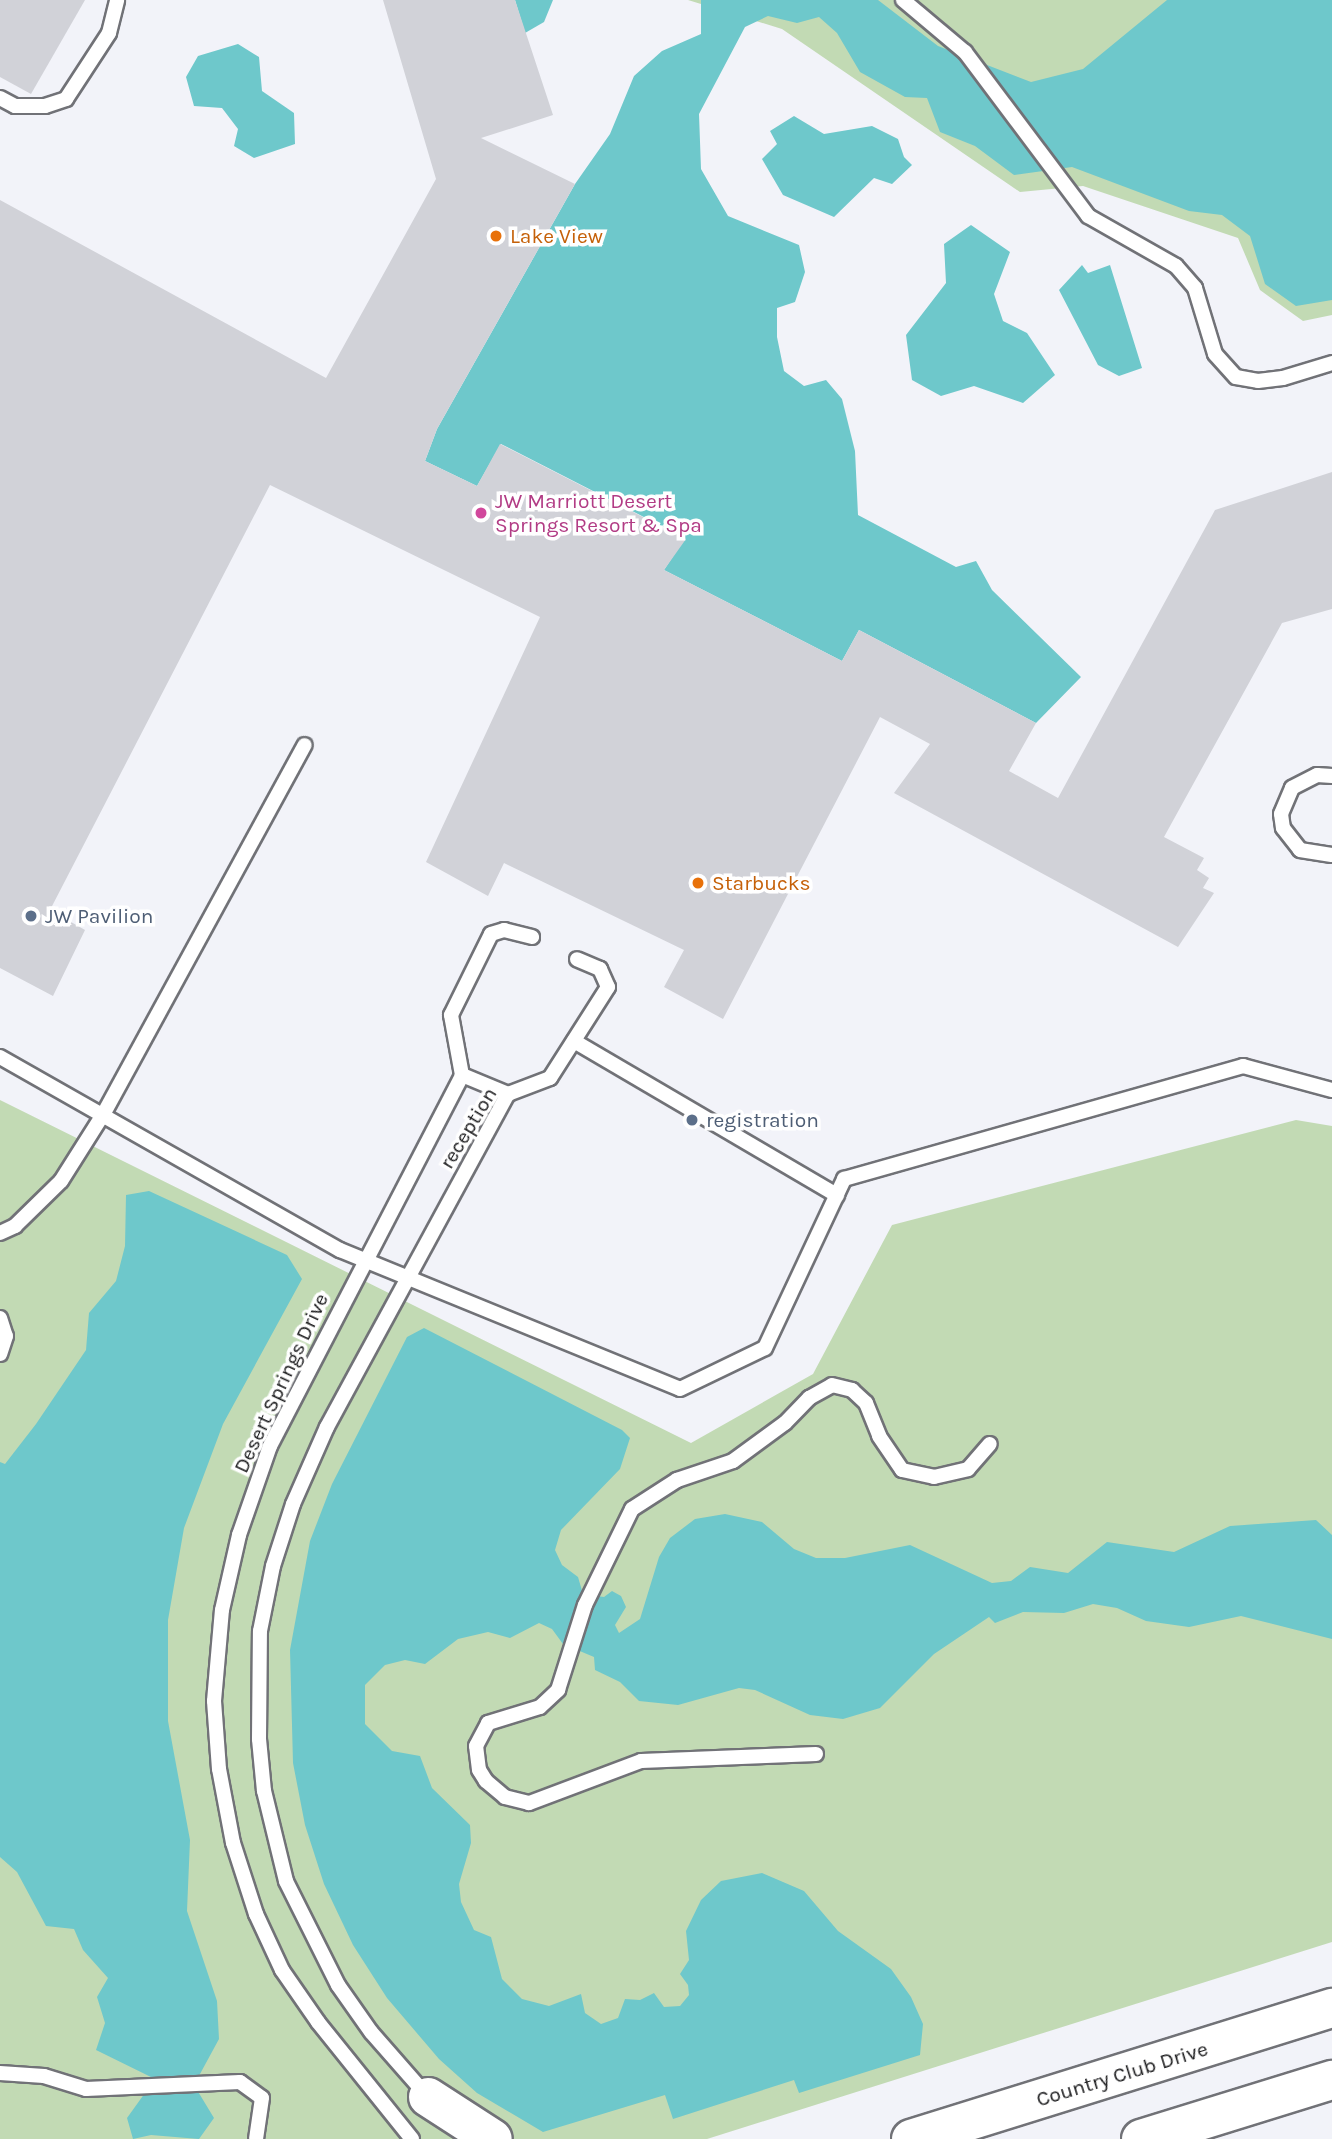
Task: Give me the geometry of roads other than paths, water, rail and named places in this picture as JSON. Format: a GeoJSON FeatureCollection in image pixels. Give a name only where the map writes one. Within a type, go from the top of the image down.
{"type":"FeatureCollection","features":[{"type":"Feature","properties":{"kind":"main road","name":"Country Club Drive"},"geometry":{"type":"LineString","coordinates":[[911,2139],[1332,2008]]}},
{"type":"Feature","properties":{"kind":"main road"},"geometry":{"type":"LineString","coordinates":[[1141,2139],[1332,2080]]}},
{"type":"Feature","properties":{"kind":"main road"},"geometry":{"type":"LineString","coordinates":[[428,2097],[493,2139]]}},
{"type":"Feature","properties":{"kind":"main road"},"geometry":{"type":"LineString","coordinates":[[892,2139],[970,2121]]}},
{"type":"Feature","properties":{"kind":"lane"},"geometry":{"type":"LineString","coordinates":[[0,98],[15,106],[45,106],[66,99],[108,33],[117,0]]}},
{"type":"Feature","properties":{"kind":"lane"},"geometry":{"type":"LineString","coordinates":[[903,0],[965,52],[1069,192],[1103,228],[1176,266],[1195,288],[1214,354],[1236,377],[1258,381],[1283,378],[1332,363]]}},
{"type":"Feature","properties":{"kind":"lane"},"geometry":{"type":"LineString","coordinates":[[0,1233],[15,1226],[61,1181],[104,1113],[304,745]]}},
{"type":"Feature","properties":{"kind":"lane"},"geometry":{"type":"LineString","coordinates":[[1332,776],[1317,775],[1292,788],[1281,814],[1283,828],[1300,850],[1332,855]]}},
{"type":"Feature","properties":{"kind":"lane","name":"reception"},"geometry":{"type":"LineString","coordinates":[[363,1260],[462,1075],[451,1015],[485,943],[491,934],[504,930],[532,937]]}},
{"type":"Feature","properties":{"kind":"lane","name":"reception"},"geometry":{"type":"LineString","coordinates":[[407,1280],[508,1094],[550,1078],[608,987],[600,969],[577,959]]}},
{"type":"Feature","properties":{"kind":"lane"},"geometry":{"type":"LineString","coordinates":[[574,1041],[837,1195]]}},
{"type":"Feature","properties":{"kind":"lane"},"geometry":{"type":"LineString","coordinates":[[0,1057],[104,1113],[227,1188],[363,1260],[680,1389],[765,1348],[844,1179],[1242,1066],[1332,1090]]}},
{"type":"Feature","properties":{"kind":"lane"},"geometry":{"type":"LineString","coordinates":[[462,1075],[508,1094]]}},
{"type":"Feature","properties":{"kind":"lane","name":"Desert Springs Drive"},"geometry":{"type":"LineString","coordinates":[[363,1260],[271,1446],[239,1535],[222,1610],[214,1701],[219,1769],[233,1843],[256,1914],[282,1970],[318,2022],[412,2139]]}},
{"type":"Feature","properties":{"kind":"lane"},"geometry":{"type":"LineString","coordinates":[[407,1280],[327,1427],[293,1504],[273,1566],[260,1631],[259,1739],[272,1830],[300,1916],[354,2009],[428,2097],[453,2132]]}},
{"type":"Feature","properties":{"kind":"lane"},"geometry":{"type":"LineString","coordinates":[[0,1318],[6,1336],[0,1354]]}},
{"type":"Feature","properties":{"kind":"lane"},"geometry":{"type":"LineString","coordinates":[[816,1754],[641,1761],[606,1771],[542,1801],[516,1802],[494,1789],[480,1770],[477,1737],[499,1717],[540,1707],[553,1698],[593,1586],[624,1519],[640,1500],[677,1480],[733,1461],[785,1423],[809,1398],[832,1385],[852,1390],[866,1403],[879,1436],[902,1470],[934,1477],[968,1469],[990,1444]]}},
{"type":"Feature","properties":{"kind":"lane"},"geometry":{"type":"LineString","coordinates":[[0,2073],[44,2076],[86,2089],[132,2090],[240,2082],[262,2098],[256,2139]]}},
{"type":"Feature","properties":{"kind":"water"},"geometry":{"type":"Polygon","coordinates":[[[515,0],[553,0],[544,22],[525,33],[515,0]]]}},
{"type":"Feature","properties":{"kind":"water"},"geometry":{"type":"Polygon","coordinates":[[[701,0],[878,0],[938,46],[1031,82],[1083,69],[1167,0],[1332,0],[1332,300],[1296,306],[1265,284],[1250,236],[1222,215],[1189,211],[1072,167],[1014,175],[975,146],[940,132],[927,98],[905,97],[860,72],[837,33],[819,17],[797,23],[768,16],[745,27],[699,114],[701,169],[728,216],[799,245],[805,272],[795,302],[777,308],[777,337],[784,371],[804,386],[826,380],[842,399],[855,451],[858,515],[956,567],[976,561],[992,590],[1081,677],[1036,723],[859,630],[842,661],[664,570],[685,538],[501,444],[477,486],[425,461],[437,429],[575,184],[610,134],[634,76],[662,51],[701,34],[701,0]]]}},
{"type":"Feature","properties":{"kind":"water"},"geometry":{"type":"Polygon","coordinates":[[[238,44],[259,57],[262,91],[294,113],[295,144],[254,158],[234,146],[238,129],[222,108],[194,106],[186,77],[198,56],[238,44]]]}},
{"type":"Feature","properties":{"kind":"water"},"geometry":{"type":"Polygon","coordinates":[[[794,116],[824,134],[872,126],[898,139],[904,157],[912,165],[892,184],[874,178],[834,217],[783,195],[762,159],[777,144],[770,131],[794,116]]]}},
{"type":"Feature","properties":{"kind":"water"},"geometry":{"type":"Polygon","coordinates":[[[971,225],[1010,252],[994,294],[1003,321],[1027,333],[1055,375],[1023,403],[974,386],[941,396],[912,380],[906,335],[946,283],[944,244],[971,225]]]}},
{"type":"Feature","properties":{"kind":"water"},"geometry":{"type":"Polygon","coordinates":[[[1082,265],[1088,273],[1110,265],[1142,368],[1119,376],[1098,365],[1059,290],[1082,265]]]}},
{"type":"Feature","properties":{"kind":"water"},"geometry":{"type":"Polygon","coordinates":[[[149,1191],[287,1255],[302,1279],[223,1424],[184,1528],[168,1620],[168,1721],[190,1840],[187,1911],[217,2001],[219,2039],[194,2085],[214,2118],[199,2139],[151,2135],[133,2139],[127,2118],[155,2079],[96,2050],[105,2023],[97,1997],[108,1978],[83,1950],[74,1929],[46,1926],[17,1872],[0,1857],[0,1462],[5,1464],[36,1424],[86,1350],[89,1313],[116,1281],[125,1246],[126,1195],[149,1191]]]}},
{"type":"Feature","properties":{"kind":"water"},"geometry":{"type":"Polygon","coordinates":[[[424,1328],[622,1430],[630,1438],[620,1469],[561,1530],[555,1550],[562,1565],[578,1577],[583,1594],[604,1597],[612,1591],[621,1596],[626,1607],[615,1625],[619,1633],[640,1619],[659,1557],[670,1538],[695,1519],[725,1514],[762,1522],[794,1549],[816,1558],[845,1558],[910,1545],[992,1583],[1011,1581],[1030,1567],[1068,1573],[1107,1542],[1174,1552],[1230,1526],[1316,1520],[1332,1535],[1332,1639],[1241,1616],[1189,1627],[1146,1621],[1117,1608],[1093,1604],[1064,1613],[1023,1612],[995,1623],[989,1617],[934,1654],[880,1708],[843,1719],[810,1715],[755,1690],[739,1688],[678,1705],[639,1701],[620,1682],[595,1670],[594,1657],[563,1644],[552,1629],[539,1623],[510,1638],[488,1632],[458,1639],[425,1664],[405,1660],[385,1665],[365,1685],[365,1724],[392,1751],[420,1756],[432,1788],[470,1825],[471,1843],[459,1884],[461,1902],[474,1930],[491,1937],[502,1979],[522,1999],[549,2006],[581,1994],[585,2013],[601,2024],[618,2018],[625,1999],[640,2000],[654,1993],[664,2007],[680,2006],[689,1995],[688,1985],[680,1974],[689,1960],[686,1931],[701,1900],[721,1881],[762,1873],[804,1891],[838,1931],[891,1969],[911,1997],[923,2024],[920,2055],[799,2093],[794,2080],[673,2119],[665,2095],[543,2132],[477,2093],[439,2059],[387,1998],[353,1945],[324,1884],[305,1825],[293,1763],[290,1650],[310,1541],[332,1484],[407,1337],[424,1328]]]}},
{"type":"Feature","properties":{"kind":"place","name":"Lake View"},"geometry":{"type":"Point","coordinates":[496,236]}},
{"type":"Feature","properties":{"kind":"place","name":"JW Marriott Desert Springs Resort & Spa"},"geometry":{"type":"Point","coordinates":[481,513]}},
{"type":"Feature","properties":{"kind":"place","name":"Starbucks"},"geometry":{"type":"Point","coordinates":[698,883]}},
{"type":"Feature","properties":{"kind":"place","name":"JW Pavilion"},"geometry":{"type":"Point","coordinates":[31,916]}},
{"type":"Feature","properties":{"kind":"place","name":"registration"},"geometry":{"type":"Point","coordinates":[692,1120]}}]}
